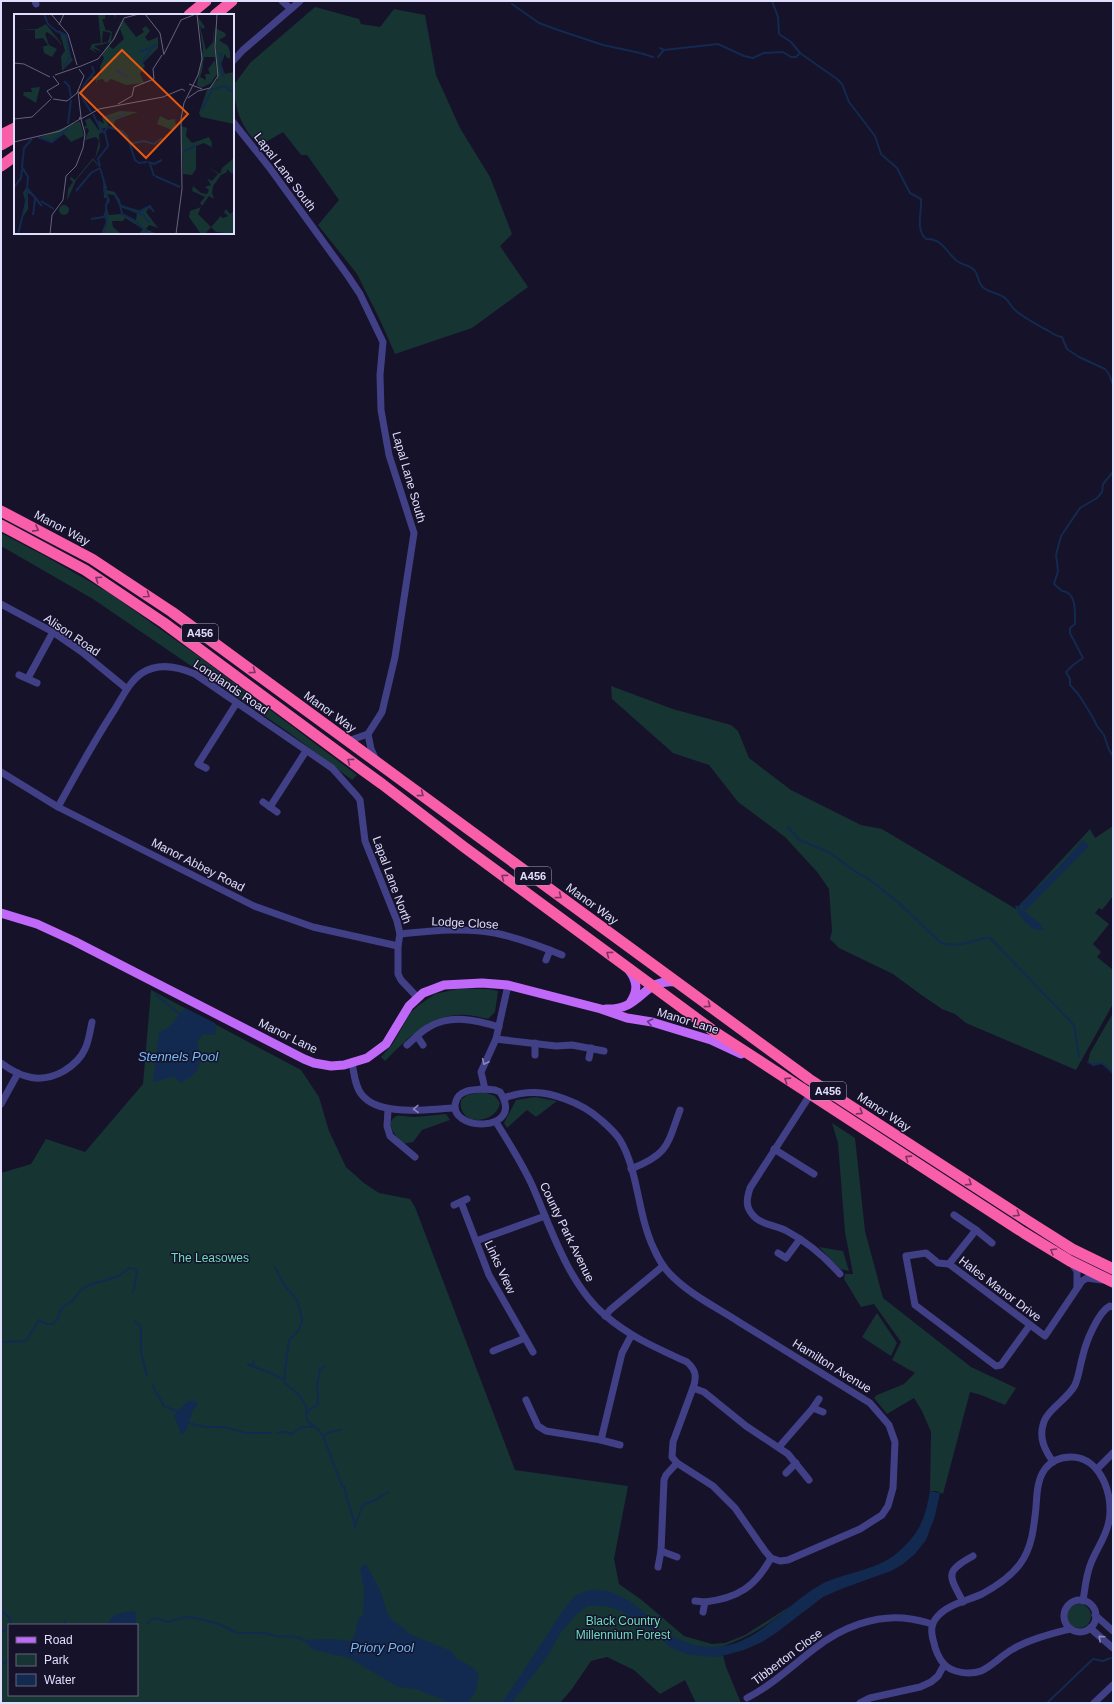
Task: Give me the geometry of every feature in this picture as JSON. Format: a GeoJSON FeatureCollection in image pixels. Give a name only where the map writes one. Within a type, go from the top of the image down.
{"type":"FeatureCollection","features":[{"type":"Feature","properties":{"kind":"highway"},"geometry":{"type":"LineString","coordinates":[[190,14],[206,1]]}},
{"type":"Feature","properties":{"kind":"highway"},"geometry":{"type":"LineString","coordinates":[[217,14],[232,1]]}},
{"type":"Feature","properties":{"kind":"highway"},"geometry":{"type":"LineString","coordinates":[[1,135],[14,128]]}},
{"type":"Feature","properties":{"kind":"highway"},"geometry":{"type":"LineString","coordinates":[[1,145],[14,138]]}},
{"type":"Feature","properties":{"kind":"highway"},"geometry":{"type":"LineString","coordinates":[[1,160],[14,154]]}},
{"type":"Feature","properties":{"kind":"highway"},"geometry":{"type":"LineString","coordinates":[[1,166],[14,157]]}},
{"type":"Feature","properties":{"kind":"highway","name":"Manor Way"},"geometry":{"type":"LineString","coordinates":[[1,511],[92,559],[128,582],[230,654],[809,1079],[1072,1249],[1113,1269]]}},
{"type":"Feature","properties":{"kind":"highway","name":"Manor Way"},"geometry":{"type":"LineString","coordinates":[[1,525],[85,570],[164,623],[651,986],[764,1065],[1011,1225],[1070,1261],[1112,1281]]}},
{"type":"Feature","properties":{"kind":"main road","name":"Manor Lane"},"geometry":{"type":"LineString","coordinates":[[1,913],[12,915],[38,924],[309,1061],[331,1066],[352,1063],[367,1058],[386,1044],[409,1006],[429,990],[444,985],[482,983],[508,985],[634,1019],[652,1022],[711,1040],[764,1065]]}},
{"type":"Feature","properties":{"kind":"main road"},"geometry":{"type":"LineString","coordinates":[[628,969],[636,986],[636,993],[627,1006],[628,1014],[634,1019]]}},
{"type":"Feature","properties":{"kind":"main road"},"geometry":{"type":"LineString","coordinates":[[627,1006],[638,999],[651,986],[662,982],[676,982]]}},
{"type":"Feature","properties":{"kind":"main road","name":"Manor Lane"},"geometry":{"type":"LineString","coordinates":[[601,1009],[617,1009],[627,1006]]}},
{"type":"Feature","properties":{"kind":"street"},"geometry":{"type":"LineString","coordinates":[[282,1],[290,9]]}},
{"type":"Feature","properties":{"kind":"street"},"geometry":{"type":"LineString","coordinates":[[234,60],[243,50],[300,1]]}},
{"type":"Feature","properties":{"kind":"street","name":"Lapal Lane South"},"geometry":{"type":"LineString","coordinates":[[234,123],[269,166],[348,276],[360,294],[383,342],[380,375],[381,410],[389,455],[414,533],[395,657],[382,712],[368,734]]}},
{"type":"Feature","properties":{"kind":"street","name":"Alison Road"},"geometry":{"type":"LineString","coordinates":[[1,604],[53,632],[82,652],[127,689]]}},
{"type":"Feature","properties":{"kind":"street"},"geometry":{"type":"LineString","coordinates":[[28,678],[53,632]]}},
{"type":"Feature","properties":{"kind":"street","name":"Longlands Road"},"geometry":{"type":"LineString","coordinates":[[58,807],[79,768],[127,689],[138,676],[151,669],[166,666],[180,667],[195,674],[236,704],[332,768],[350,789]]}},
{"type":"Feature","properties":{"kind":"street"},"geometry":{"type":"LineString","coordinates":[[19,675],[37,683]]}},
{"type":"Feature","properties":{"kind":"street"},"geometry":{"type":"LineString","coordinates":[[206,768],[195,762],[236,704]]}},
{"type":"Feature","properties":{"kind":"street"},"geometry":{"type":"LineString","coordinates":[[348,741],[368,734],[371,750],[377,762]]}},
{"type":"Feature","properties":{"kind":"street"},"geometry":{"type":"LineString","coordinates":[[270,807],[306,751]]}},
{"type":"Feature","properties":{"kind":"street","name":"Manor Abbey Road"},"geometry":{"type":"LineString","coordinates":[[1,772],[58,807],[254,906],[335,933],[398,946]]}},
{"type":"Feature","properties":{"kind":"street","name":"Lapal Lane North"},"geometry":{"type":"LineString","coordinates":[[350,789],[360,800],[365,841],[397,921],[400,934],[398,946],[398,974],[400,980],[418,998]]}},
{"type":"Feature","properties":{"kind":"street"},"geometry":{"type":"LineString","coordinates":[[263,802],[277,812]]}},
{"type":"Feature","properties":{"kind":"street","name":"Lodge Close"},"geometry":{"type":"LineString","coordinates":[[400,934],[436,930],[493,933],[529,942],[562,955]]}},
{"type":"Feature","properties":{"kind":"street"},"geometry":{"type":"LineString","coordinates":[[546,960],[550,950]]}},
{"type":"Feature","properties":{"kind":"street"},"geometry":{"type":"LineString","coordinates":[[485,1089],[480,1072],[496,1039],[508,985]]}},
{"type":"Feature","properties":{"kind":"street"},"geometry":{"type":"LineString","coordinates":[[407,1045],[428,1027],[446,1020],[462,1019],[499,1027]]}},
{"type":"Feature","properties":{"kind":"street"},"geometry":{"type":"LineString","coordinates":[[1,1063],[30,1078],[49,1078],[69,1068],[84,1050],[92,1022]]}},
{"type":"Feature","properties":{"kind":"street"},"geometry":{"type":"LineString","coordinates":[[417,1036],[423,1045]]}},
{"type":"Feature","properties":{"kind":"street"},"geometry":{"type":"LineString","coordinates":[[496,1039],[591,1048],[604,1051]]}},
{"type":"Feature","properties":{"kind":"street"},"geometry":{"type":"LineString","coordinates":[[535,1043],[535,1055]]}},
{"type":"Feature","properties":{"kind":"street"},"geometry":{"type":"LineString","coordinates":[[589,1058],[591,1048]]}},
{"type":"Feature","properties":{"kind":"street"},"geometry":{"type":"LineString","coordinates":[[352,1063],[358,1087],[362,1095],[377,1107],[388,1110],[455,1108]]}},
{"type":"Feature","properties":{"kind":"street"},"geometry":{"type":"LineString","coordinates":[[1,1104],[18,1073]]}},
{"type":"Feature","properties":{"kind":"street"},"geometry":{"type":"LineString","coordinates":[[485,1089],[500,1092],[504,1098],[506,1106],[504,1113],[496,1122],[485,1124],[464,1121],[458,1116],[455,1108],[456,1101],[462,1093],[468,1090],[485,1089]]}},
{"type":"Feature","properties":{"kind":"street","name":"Hamilton Avenue"},"geometry":{"type":"LineString","coordinates":[[504,1098],[517,1093],[533,1092],[550,1094],[573,1102],[594,1114],[619,1138],[625,1150],[631,1169],[642,1220],[649,1240],[663,1266],[677,1281],[698,1296],[870,1403],[889,1425],[895,1442],[893,1488],[888,1506],[882,1515],[860,1529],[788,1560],[780,1561],[771,1558]]}},
{"type":"Feature","properties":{"kind":"street"},"geometry":{"type":"LineString","coordinates":[[810,1094],[750,1188],[746,1201],[752,1214],[759,1221],[784,1230],[800,1238],[826,1258],[840,1274]]}},
{"type":"Feature","properties":{"kind":"street"},"geometry":{"type":"LineString","coordinates":[[388,1110],[387,1126],[390,1136],[415,1156]]}},
{"type":"Feature","properties":{"kind":"street"},"geometry":{"type":"LineString","coordinates":[[631,1169],[650,1161],[666,1148],[680,1110]]}},
{"type":"Feature","properties":{"kind":"street","name":"County Park Avenue"},"geometry":{"type":"LineString","coordinates":[[496,1122],[515,1152],[574,1277],[587,1297],[605,1316],[631,1336],[687,1362],[694,1368],[696,1380],[693,1388]]}},
{"type":"Feature","properties":{"kind":"street"},"geometry":{"type":"LineString","coordinates":[[774,1149],[802,1172],[814,1174]]}},
{"type":"Feature","properties":{"kind":"street","name":"Links View"},"geometry":{"type":"LineString","coordinates":[[460,1202],[489,1274],[533,1352]]}},
{"type":"Feature","properties":{"kind":"street"},"geometry":{"type":"LineString","coordinates":[[476,1241],[545,1216]]}},
{"type":"Feature","properties":{"kind":"street"},"geometry":{"type":"LineString","coordinates":[[954,1216],[976,1230],[992,1243]]}},
{"type":"Feature","properties":{"kind":"street","name":"Hales Manor Drive"},"geometry":{"type":"LineString","coordinates":[[976,1230],[949,1264],[1045,1336],[1077,1287]]}},
{"type":"Feature","properties":{"kind":"street"},"geometry":{"type":"LineString","coordinates":[[786,1258],[800,1238]]}},
{"type":"Feature","properties":{"kind":"street"},"geometry":{"type":"LineString","coordinates":[[778,1253],[786,1258],[788,1266]]}},
{"type":"Feature","properties":{"kind":"street"},"geometry":{"type":"LineString","coordinates":[[949,1264],[938,1263],[926,1253],[906,1256],[915,1305],[996,1366],[1001,1365],[1030,1325]]}},
{"type":"Feature","properties":{"kind":"street"},"geometry":{"type":"LineString","coordinates":[[1070,1261],[1077,1272],[1077,1287]]}},
{"type":"Feature","properties":{"kind":"street"},"geometry":{"type":"LineString","coordinates":[[605,1316],[610,1310],[663,1266]]}},
{"type":"Feature","properties":{"kind":"street"},"geometry":{"type":"LineString","coordinates":[[1077,1287],[1087,1278],[1112,1281]]}},
{"type":"Feature","properties":{"kind":"street"},"geometry":{"type":"LineString","coordinates":[[1053,1462],[1042,1442],[1044,1418],[1066,1398],[1074,1385],[1086,1345],[1105,1309],[1113,1307]]}},
{"type":"Feature","properties":{"kind":"street"},"geometry":{"type":"LineString","coordinates":[[602,1440],[622,1354],[631,1336]]}},
{"type":"Feature","properties":{"kind":"street"},"geometry":{"type":"LineString","coordinates":[[493,1351],[525,1338]]}},
{"type":"Feature","properties":{"kind":"street"},"geometry":{"type":"LineString","coordinates":[[695,1601],[705,1602],[729,1598],[738,1594],[761,1575],[771,1558],[730,1503],[713,1486],[677,1463],[672,1457],[673,1442],[693,1388],[704,1392],[746,1426],[788,1454],[808,1480]]}},
{"type":"Feature","properties":{"kind":"street"},"geometry":{"type":"LineString","coordinates":[[779,1447],[813,1408],[819,1398]]}},
{"type":"Feature","properties":{"kind":"street"},"geometry":{"type":"LineString","coordinates":[[526,1400],[538,1426],[546,1431],[602,1440],[620,1445]]}},
{"type":"Feature","properties":{"kind":"street"},"geometry":{"type":"LineString","coordinates":[[813,1408],[823,1412]]}},
{"type":"Feature","properties":{"kind":"street"},"geometry":{"type":"LineString","coordinates":[[1097,1469],[1113,1453]]}},
{"type":"Feature","properties":{"kind":"street"},"geometry":{"type":"LineString","coordinates":[[1084,1601],[1086,1577],[1104,1538],[1110,1514],[1107,1488],[1097,1469],[1089,1462],[1078,1458],[1066,1457],[1053,1462],[1045,1469],[1038,1482],[1032,1539],[1020,1564],[1008,1576],[992,1588],[963,1602],[950,1606],[937,1617],[932,1624],[931,1631],[944,1665],[958,1672],[972,1673],[981,1671],[1014,1648],[1037,1639],[1070,1629],[1081,1632],[1090,1628],[1094,1623],[1095,1615]]}},
{"type":"Feature","properties":{"kind":"street"},"geometry":{"type":"LineString","coordinates":[[658,1567],[661,1551],[664,1480],[666,1475],[677,1463]]}},
{"type":"Feature","properties":{"kind":"street"},"geometry":{"type":"LineString","coordinates":[[786,1473],[796,1464]]}},
{"type":"Feature","properties":{"kind":"street"},"geometry":{"type":"LineString","coordinates":[[661,1551],[677,1557]]}},
{"type":"Feature","properties":{"kind":"street"},"geometry":{"type":"LineString","coordinates":[[963,1602],[951,1579],[951,1573],[955,1567],[973,1556]]}},
{"type":"Feature","properties":{"kind":"street"},"geometry":{"type":"LineString","coordinates":[[1070,1629],[1065,1621],[1065,1612],[1074,1602],[1084,1601],[1092,1608],[1095,1615],[1113,1631]]}},
{"type":"Feature","properties":{"kind":"street"},"geometry":{"type":"LineString","coordinates":[[703,1612],[705,1602]]}},
{"type":"Feature","properties":{"kind":"street","name":"Tibberton Close"},"geometry":{"type":"LineString","coordinates":[[747,1698],[765,1689],[820,1644],[835,1634],[855,1624],[885,1618],[911,1618],[932,1624]]}},
{"type":"Feature","properties":{"kind":"street"},"geometry":{"type":"LineString","coordinates":[[1090,1628],[1113,1648]]}},
{"type":"Feature","properties":{"kind":"street"},"geometry":{"type":"LineString","coordinates":[[860,1703],[870,1698],[920,1687],[931,1682],[938,1676],[944,1665]]}},
{"type":"Feature","properties":{"kind":"street"},"geometry":{"type":"LineString","coordinates":[[1094,1703],[1113,1685]]}},
{"type":"Feature","properties":{"kind":"green space"},"geometry":{"type":"Polygon","coordinates":[[[315,7],[359,19],[361,24],[380,27],[394,9],[425,15],[436,75],[460,128],[490,177],[512,234],[500,246],[528,287],[472,328],[395,354],[357,274],[318,225],[339,200],[307,155],[301,155],[283,132],[259,146],[248,132],[240,118],[236,104],[234,85],[250,63],[315,7]]]}},
{"type":"Feature","properties":{"kind":"green space"},"geometry":{"type":"Polygon","coordinates":[[[1,533],[108,592],[201,658],[357,775],[352,780],[288,732],[93,599],[1,546],[1,533]]]}},
{"type":"Feature","properties":{"kind":"green space"},"geometry":{"type":"Polygon","coordinates":[[[611,686],[673,709],[731,725],[738,731],[749,758],[791,790],[861,825],[882,829],[1016,909],[1090,829],[1095,838],[1113,826],[1113,896],[1102,910],[1099,908],[1095,913],[1109,924],[1093,944],[1101,952],[1097,957],[1113,970],[1113,1004],[1076,1070],[966,1023],[955,1014],[942,1009],[893,974],[839,948],[830,939],[832,931],[829,889],[818,873],[785,837],[738,802],[709,765],[673,753],[612,699],[611,686]]]}},
{"type":"Feature","properties":{"kind":"green space"},"geometry":{"type":"Polygon","coordinates":[[[457,989],[488,989],[498,991],[495,1012],[488,1019],[457,1015],[436,1020],[417,1031],[385,1061],[381,1057],[392,1045],[411,1012],[435,994],[457,989]]]}},
{"type":"Feature","properties":{"kind":"green space","name":"The Leasowes"},"geometry":{"type":"Polygon","coordinates":[[[151,990],[301,1070],[319,1097],[329,1131],[346,1167],[364,1183],[379,1193],[410,1199],[415,1207],[515,1470],[628,1486],[614,1559],[619,1584],[643,1601],[684,1636],[712,1644],[725,1643],[745,1635],[792,1605],[775,1619],[758,1630],[721,1647],[726,1667],[741,1703],[696,1703],[685,1680],[660,1694],[634,1670],[607,1657],[591,1661],[572,1689],[560,1703],[1,1703],[1,1173],[31,1164],[46,1139],[85,1152],[143,1084],[151,990]]]}},
{"type":"Feature","properties":{"kind":"green space"},"geometry":{"type":"Polygon","coordinates":[[[1113,1013],[1113,1073],[1102,1063],[1093,1065],[1088,1062],[1090,1053],[1113,1013]]]}},
{"type":"Feature","properties":{"kind":"green space"},"geometry":{"type":"Polygon","coordinates":[[[484,1092],[495,1096],[500,1103],[497,1110],[492,1116],[485,1119],[471,1119],[465,1115],[461,1109],[461,1100],[467,1095],[484,1092]]]}},
{"type":"Feature","properties":{"kind":"green space"},"geometry":{"type":"Polygon","coordinates":[[[535,1097],[557,1101],[536,1117],[527,1110],[507,1128],[504,1123],[516,1100],[535,1097]]]}},
{"type":"Feature","properties":{"kind":"green space"},"geometry":{"type":"Polygon","coordinates":[[[446,1114],[450,1120],[422,1130],[413,1142],[403,1144],[392,1130],[391,1122],[397,1116],[415,1117],[446,1114]]]}},
{"type":"Feature","properties":{"kind":"green space"},"geometry":{"type":"Polygon","coordinates":[[[832,1123],[855,1138],[865,1231],[883,1298],[971,1367],[1016,1388],[1005,1405],[970,1392],[943,1494],[936,1491],[930,1491],[931,1432],[922,1411],[914,1398],[887,1414],[874,1398],[877,1395],[904,1384],[915,1373],[892,1360],[901,1342],[874,1304],[861,1307],[844,1279],[845,1274],[853,1274],[845,1232],[838,1143],[832,1123]]]}},
{"type":"Feature","properties":{"kind":"green space"},"geometry":{"type":"Polygon","coordinates":[[[819,1247],[843,1251],[849,1271],[840,1269],[819,1247]]]}},
{"type":"Feature","properties":{"kind":"green space"},"geometry":{"type":"Polygon","coordinates":[[[877,1313],[897,1343],[891,1356],[862,1337],[877,1313]]]}},
{"type":"Feature","properties":{"kind":"green space"},"geometry":{"type":"Polygon","coordinates":[[[1079,1604],[1088,1607],[1091,1616],[1088,1625],[1079,1628],[1070,1625],[1067,1616],[1070,1607],[1079,1604]]]}},
{"type":"Feature","properties":{"kind":"water"},"geometry":{"type":"Polygon","coordinates":[[[1083,840],[1089,846],[1025,911],[1020,904],[1058,868],[1083,840]]]}},
{"type":"Feature","properties":{"kind":"water"},"geometry":{"type":"Polygon","coordinates":[[[1015,905],[1040,924],[1043,930],[1034,929],[1027,923],[1020,916],[1015,905]]]}},
{"type":"Feature","properties":{"kind":"water","name":"Stennels Pool"},"geometry":{"type":"Polygon","coordinates":[[[185,1008],[215,1023],[216,1035],[204,1034],[197,1041],[200,1061],[199,1066],[193,1075],[180,1083],[175,1077],[153,1082],[159,1033],[170,1026],[185,1008]]]}},
{"type":"Feature","properties":{"kind":"water"},"geometry":{"type":"Polygon","coordinates":[[[188,1401],[196,1401],[198,1405],[193,1410],[185,1433],[181,1434],[174,1415],[188,1401]]]}},
{"type":"Feature","properties":{"kind":"water"},"geometry":{"type":"Polygon","coordinates":[[[930,1491],[940,1493],[935,1516],[926,1540],[915,1554],[903,1564],[891,1571],[823,1597],[762,1642],[744,1650],[718,1657],[689,1655],[669,1647],[653,1629],[646,1627],[621,1611],[606,1606],[587,1606],[575,1616],[561,1632],[547,1657],[512,1703],[502,1703],[562,1612],[573,1598],[582,1592],[603,1590],[623,1597],[641,1609],[656,1627],[664,1633],[668,1633],[686,1642],[709,1647],[729,1645],[744,1640],[757,1632],[809,1592],[822,1584],[880,1564],[897,1553],[911,1539],[920,1526],[926,1510],[930,1491]]]}},
{"type":"Feature","properties":{"kind":"water","name":"Priory Pool"},"geometry":{"type":"Polygon","coordinates":[[[366,1564],[380,1590],[387,1612],[393,1621],[412,1635],[451,1651],[456,1658],[473,1668],[479,1674],[476,1691],[470,1700],[465,1703],[451,1703],[416,1689],[398,1687],[349,1658],[314,1650],[303,1640],[333,1639],[349,1641],[354,1638],[358,1619],[363,1615],[364,1589],[360,1568],[366,1564]]]}},
{"type":"Feature","properties":{"kind":"water"},"geometry":{"type":"Polygon","coordinates":[[[134,1611],[136,1614],[136,1624],[107,1624],[116,1614],[134,1611]]]}},
{"type":"Feature","properties":{"kind":"waterway"},"geometry":{"type":"LineString","coordinates":[[772,1],[778,17],[779,34],[791,42],[800,53]]}},
{"type":"Feature","properties":{"kind":"waterway"},"geometry":{"type":"LineString","coordinates":[[512,4],[539,23],[603,45],[653,57]]}},
{"type":"Feature","properties":{"kind":"waterway"},"geometry":{"type":"LineString","coordinates":[[660,48],[664,50],[718,44],[744,56],[753,58],[764,53],[783,52],[791,57],[796,57],[800,53],[837,79],[842,84],[849,102],[875,136],[881,154],[897,168],[910,193],[921,199],[920,225],[926,239],[932,239],[940,243],[953,258],[973,269],[983,288],[1002,296],[1014,309],[1032,322],[1054,335],[1062,337],[1067,349],[1079,357],[1105,369],[1109,374],[1113,385]]}},
{"type":"Feature","properties":{"kind":"waterway"},"geometry":{"type":"LineString","coordinates":[[658,57],[664,50]]}},
{"type":"Feature","properties":{"kind":"waterway"},"geometry":{"type":"LineString","coordinates":[[1113,472],[1103,484],[1102,492],[1097,498],[1080,508],[1061,536],[1056,555],[1058,571],[1054,584],[1062,591],[1067,592],[1073,599],[1075,624],[1070,628],[1070,633],[1083,658],[1066,672],[1070,679],[1070,685],[1079,695],[1104,735],[1109,750],[1113,756]]}},
{"type":"Feature","properties":{"kind":"waterway"},"geometry":{"type":"LineString","coordinates":[[788,827],[798,839],[830,853],[853,870],[870,880],[899,903],[940,942],[957,945],[990,938],[1074,1025],[1079,1057]]}},
{"type":"Feature","properties":{"kind":"waterway"},"geometry":{"type":"LineString","coordinates":[[156,995],[180,1014]]}},
{"type":"Feature","properties":{"kind":"waterway"},"geometry":{"type":"LineString","coordinates":[[1088,1062],[1093,1065],[1102,1063],[1113,1073]]}},
{"type":"Feature","properties":{"kind":"waterway"},"geometry":{"type":"LineString","coordinates":[[275,1267],[284,1285],[297,1300],[302,1321],[299,1330],[289,1340],[284,1380],[286,1384],[300,1396],[306,1407],[307,1421],[319,1430],[323,1436],[342,1486],[345,1487],[345,1493],[355,1523],[355,1528]]}},
{"type":"Feature","properties":{"kind":"waterway"},"geometry":{"type":"LineString","coordinates":[[1,1342],[26,1341],[39,1320],[47,1324],[53,1324],[59,1317],[59,1313],[62,1308],[73,1300],[81,1290],[89,1285],[119,1276],[129,1268],[135,1269],[137,1272],[133,1293]]}},
{"type":"Feature","properties":{"kind":"waterway"},"geometry":{"type":"LineString","coordinates":[[135,1321],[141,1327],[141,1352],[147,1376]]}},
{"type":"Feature","properties":{"kind":"waterway"},"geometry":{"type":"LineString","coordinates":[[253,1360],[254,1367],[269,1372],[284,1380]]}},
{"type":"Feature","properties":{"kind":"waterway"},"geometry":{"type":"LineString","coordinates":[[248,1364],[254,1367]]}},
{"type":"Feature","properties":{"kind":"waterway"},"geometry":{"type":"LineString","coordinates":[[308,1411],[318,1404],[317,1386],[320,1369],[325,1366]]}},
{"type":"Feature","properties":{"kind":"waterway"},"geometry":{"type":"LineString","coordinates":[[152,1385],[164,1406],[177,1411]]}},
{"type":"Feature","properties":{"kind":"waterway"},"geometry":{"type":"LineString","coordinates":[[188,1423],[205,1427],[224,1427],[246,1433],[271,1433]]}},
{"type":"Feature","properties":{"kind":"waterway"},"geometry":{"type":"LineString","coordinates":[[277,1433],[284,1432],[292,1434],[301,1427],[311,1427],[313,1425]]}},
{"type":"Feature","properties":{"kind":"waterway"},"geometry":{"type":"LineString","coordinates":[[324,1436],[329,1432],[341,1430]]}},
{"type":"Feature","properties":{"kind":"waterway"},"geometry":{"type":"LineString","coordinates":[[356,1523],[363,1505],[388,1492]]}},
{"type":"Feature","properties":{"kind":"waterway"},"geometry":{"type":"LineString","coordinates":[[1,1611],[9,1617],[12,1624]]}},
{"type":"Feature","properties":{"kind":"waterway"},"geometry":{"type":"LineString","coordinates":[[147,1623],[154,1618],[168,1622],[185,1617],[195,1618],[219,1624],[237,1633],[266,1633],[275,1636],[297,1637],[303,1640]]}},
{"type":"Feature","properties":{"kind":"waterway"},"geometry":{"type":"LineString","coordinates":[[2,1632],[8,1627]]}},
{"type":"Feature","properties":{"kind":"waterway"},"geometry":{"type":"LineString","coordinates":[[1047,1703],[1093,1659],[1103,1661],[1111,1658]]}},
{"type":"Feature","properties":{"kind":"waterway"},"geometry":{"type":"LineString","coordinates":[[4,1664],[8,1660]]}},
{"type":"Feature","properties":{"kind":"park label","name":"Black Country Millennium Forest"},"geometry":{"type":"Point","coordinates":[623,1628]}}]}
